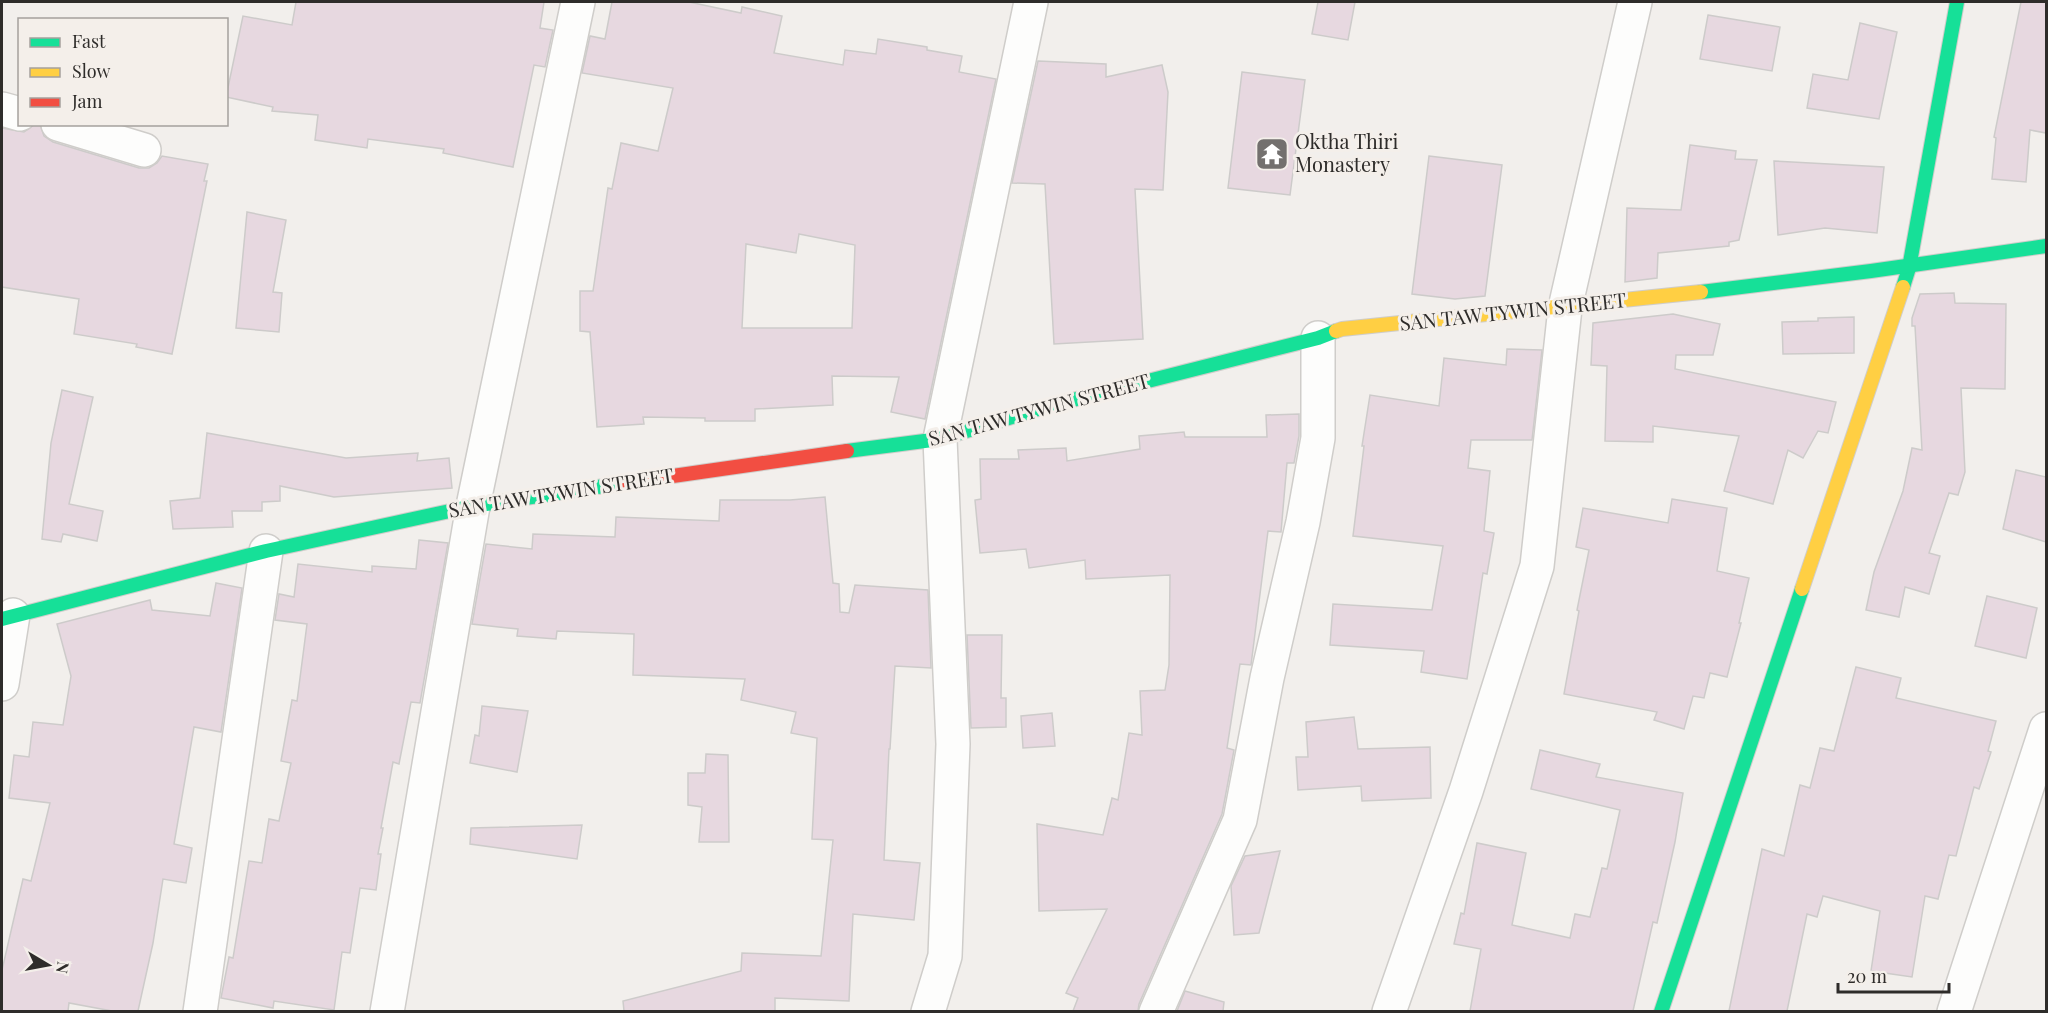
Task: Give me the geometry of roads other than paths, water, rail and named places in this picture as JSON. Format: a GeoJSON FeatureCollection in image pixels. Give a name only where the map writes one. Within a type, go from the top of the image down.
{"type":"FeatureCollection","features":[{"type":"Feature","properties":{"kind":"street"},"geometry":{"type":"LineString","coordinates":[[387,1011],[473,506],[578,2]]}},
{"type":"Feature","properties":{"kind":"street"},"geometry":{"type":"LineString","coordinates":[[928,1011],[945,956],[953,744],[940,439],[1030,2]]}},
{"type":"Feature","properties":{"kind":"street"},"geometry":{"type":"LineString","coordinates":[[1389,1011],[1466,791],[1537,566],[1565,308],[1635,2]]}},
{"type":"Feature","properties":{"kind":"street"},"geometry":{"type":"LineString","coordinates":[[1661,1011],[1909,268],[1957,2]]}},
{"type":"Feature","properties":{"kind":"street"},"geometry":{"type":"LineString","coordinates":[[2,109],[18,113]]}},
{"type":"Feature","properties":{"kind":"street"},"geometry":{"type":"LineString","coordinates":[[65,126],[144,150]]}},
{"type":"Feature","properties":{"kind":"street","name":"SAN TAW TYWIN STREET"},"geometry":{"type":"LineString","coordinates":[[8,617],[266,551],[473,506],[712,469],[940,439],[1041,408],[1318,338],[1342,329],[1565,308],[1909,268],[2046,246]]}},
{"type":"Feature","properties":{"kind":"street"},"geometry":{"type":"LineString","coordinates":[[1156,1011],[1240,820],[1267,678],[1303,522],[1318,438],[1318,338]]}},
{"type":"Feature","properties":{"kind":"street"},"geometry":{"type":"LineString","coordinates":[[200,1011],[266,551]]}},
{"type":"Feature","properties":{"kind":"street"},"geometry":{"type":"LineString","coordinates":[[2,684],[8,617]]}},
{"type":"Feature","properties":{"kind":"street"},"geometry":{"type":"LineString","coordinates":[[1953,1011],[2046,729]]}},
{"type":"Feature","properties":{"kind":"place","name":"Oktha Thiri Monastery"},"geometry":{"type":"Point","coordinates":[1272,154]}}]}
